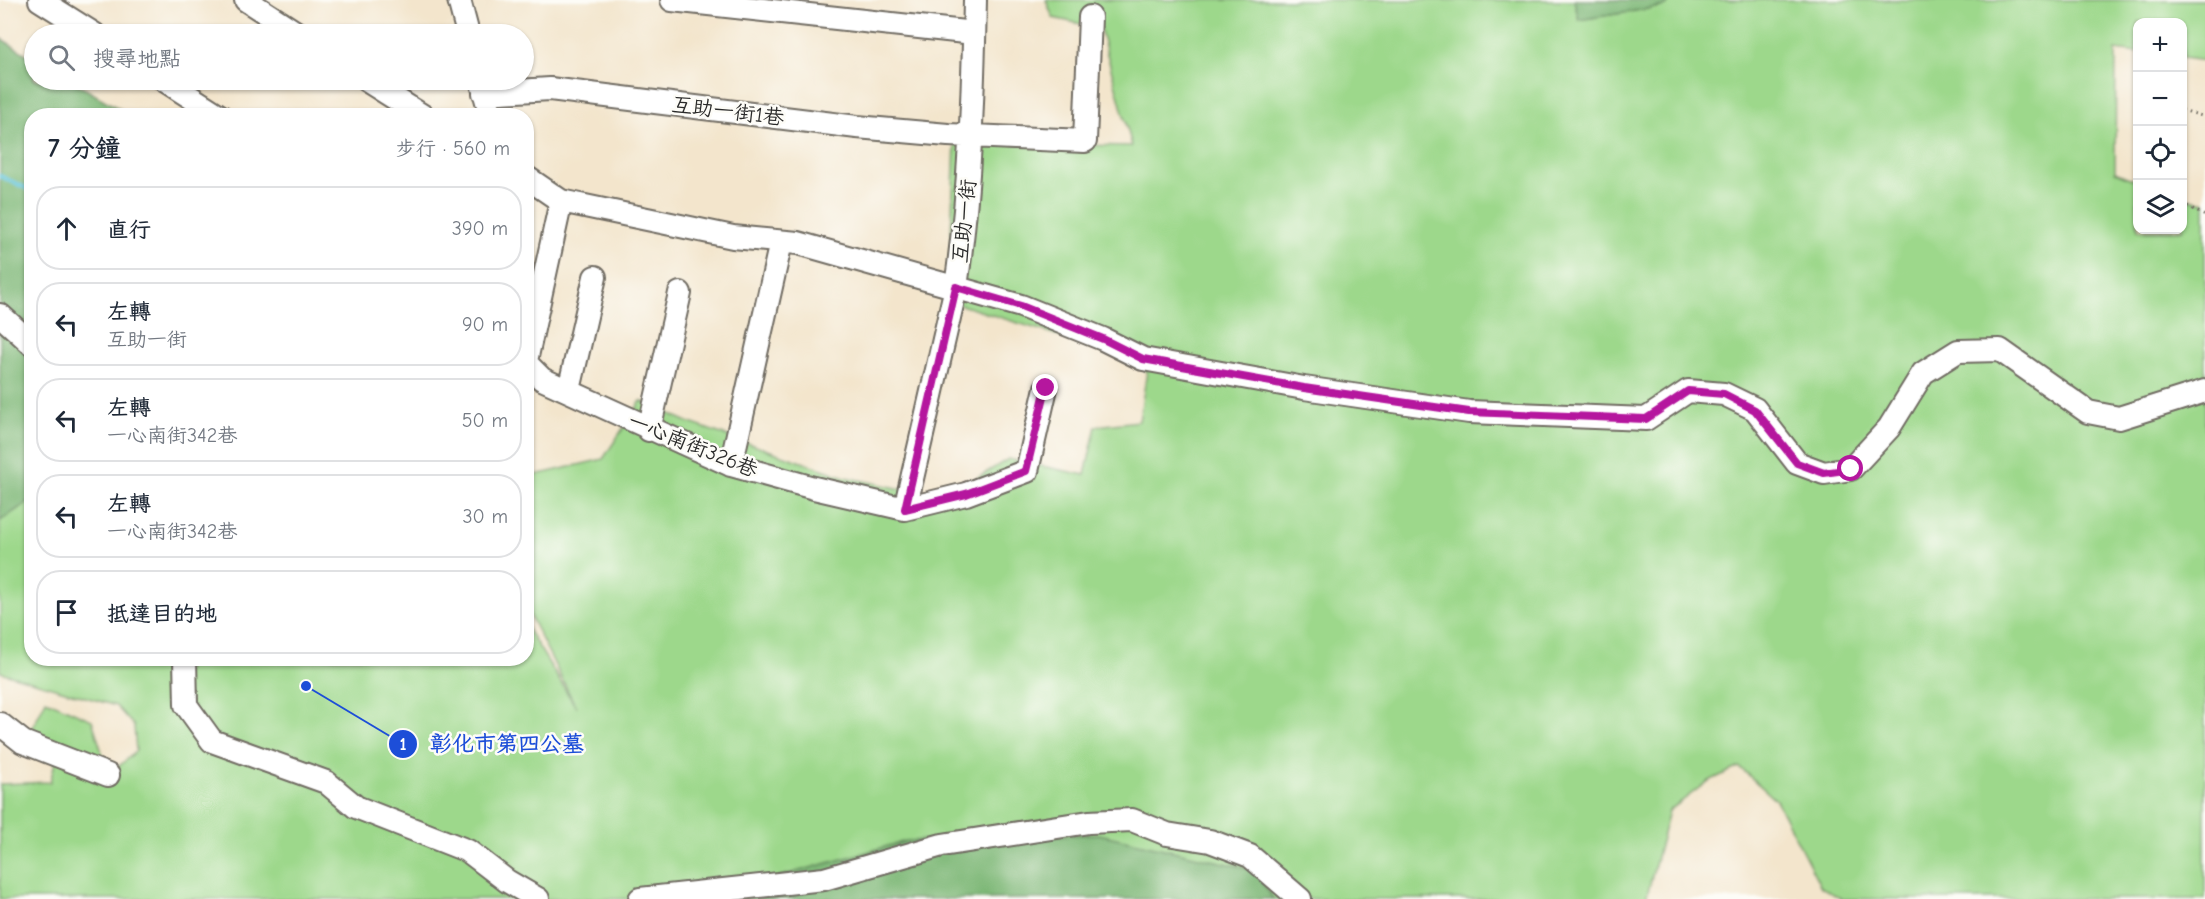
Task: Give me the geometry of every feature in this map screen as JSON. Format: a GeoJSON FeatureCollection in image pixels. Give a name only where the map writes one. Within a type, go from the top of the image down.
{"type":"FeatureCollection","features":[{"type":"Feature","properties":{"kind":"street"},"geometry":{"type":"LineString","coordinates":[[40,0],[78,24]]}},
{"type":"Feature","properties":{"kind":"street"},"geometry":{"type":"LineString","coordinates":[[246,0],[283,24]]}},
{"type":"Feature","properties":{"kind":"street"},"geometry":{"type":"LineString","coordinates":[[459,0],[465,24]]}},
{"type":"Feature","properties":{"kind":"street"},"geometry":{"type":"LineString","coordinates":[[672,0],[974,33]]}},
{"type":"Feature","properties":{"kind":"street","name":"互助一街"},"geometry":{"type":"LineString","coordinates":[[905,509],[956,287],[972,136],[975,0]]}},
{"type":"Feature","properties":{"kind":"street","name":"互助一街1巷"},"geometry":{"type":"LineString","coordinates":[[534,88],[857,127],[972,136],[1085,141],[1090,17]]}},
{"type":"Feature","properties":{"kind":"street"},"geometry":{"type":"LineString","coordinates":[[180,90],[208,108]]}},
{"type":"Feature","properties":{"kind":"street"},"geometry":{"type":"LineString","coordinates":[[382,90],[410,108]]}},
{"type":"Feature","properties":{"kind":"street"},"geometry":{"type":"LineString","coordinates":[[484,90],[489,108]]}},
{"type":"Feature","properties":{"kind":"street"},"geometry":{"type":"LineString","coordinates":[[534,182],[561,201],[733,237],[798,243],[956,287],[1021,306],[1103,339],[1143,359],[1304,388],[1469,412],[1646,419],[1688,391],[1724,394],[1755,410],[1797,463],[1824,473],[1851,469],[1889,428],[1923,373],[1958,351],[2000,350],[2088,412],[2119,418],[2205,391]]}},
{"type":"Feature","properties":{"kind":"street","name":"一心南街326巷"},"geometry":{"type":"LineString","coordinates":[[534,305],[561,201]]}},
{"type":"Feature","properties":{"kind":"street"},"geometry":{"type":"LineString","coordinates":[[731,465],[781,242]]}},
{"type":"Feature","properties":{"kind":"street"},"geometry":{"type":"LineString","coordinates":[[570,390],[595,277]]}},
{"type":"Feature","properties":{"kind":"street"},"geometry":{"type":"LineString","coordinates":[[649,430],[680,293]]}},
{"type":"Feature","properties":{"kind":"street"},"geometry":{"type":"LineString","coordinates":[[0,315],[24,337]]}},
{"type":"Feature","properties":{"kind":"street","name":"一心南街326巷"},"geometry":{"type":"LineString","coordinates":[[534,375],[570,390],[649,430],[731,465],[814,488],[905,509]]}},
{"type":"Feature","properties":{"kind":"street"},"geometry":{"type":"LineString","coordinates":[[905,509],[966,494],[1026,471],[1046,388]]}},
{"type":"Feature","properties":{"kind":"street"},"geometry":{"type":"LineString","coordinates":[[186,666],[186,705],[212,741],[326,782],[356,807],[468,851],[507,881],[538,899]]}},
{"type":"Feature","properties":{"kind":"street"},"geometry":{"type":"LineString","coordinates":[[0,724],[23,742],[108,775]]}},
{"type":"Feature","properties":{"kind":"street"},"geometry":{"type":"LineString","coordinates":[[640,899],[824,879],[942,845],[1089,822],[1132,820],[1167,834],[1210,841],[1250,856],[1300,899]]}},
{"type":"Feature","properties":{"kind":"path"},"geometry":{"type":"LineString","coordinates":[[2187,112],[2205,117]]}},
{"type":"Feature","properties":{"kind":"path"},"geometry":{"type":"LineString","coordinates":[[2187,206],[2205,216]]}},
{"type":"Feature","properties":{"kind":"green space"},"geometry":{"type":"Polygon","coordinates":[[[1046,0],[1574,0],[1579,20],[1666,6],[1670,0],[2205,0],[2205,61],[2187,59],[2187,18],[2133,18],[2133,52],[2116,50],[2115,172],[2133,179],[2133,234],[2187,234],[2187,199],[2205,202],[2205,899],[1842,899],[1821,887],[1776,800],[1739,767],[1707,782],[1669,811],[1646,899],[1273,899],[1255,870],[713,899],[0,899],[0,784],[50,782],[59,747],[31,731],[46,700],[92,720],[109,775],[136,751],[134,726],[116,706],[0,672],[0,521],[24,505],[24,666],[534,666],[534,639],[576,707],[534,624],[534,474],[603,459],[641,401],[690,423],[845,477],[945,498],[1008,459],[1085,475],[1096,426],[1139,421],[1147,371],[1110,352],[948,301],[955,143],[1132,146],[1100,28],[1053,18],[1046,0]]]}},
{"type":"Feature","properties":{"kind":"green space"},"geometry":{"type":"Polygon","coordinates":[[[1574,0],[1670,0],[1666,6],[1579,20],[1574,0]]]}},
{"type":"Feature","properties":{"kind":"green space"},"geometry":{"type":"Polygon","coordinates":[[[0,38],[24,53],[24,90],[87,90],[118,108],[24,108],[24,505],[0,521],[0,38]]]}},
{"type":"Feature","properties":{"kind":"green space"},"geometry":{"type":"Polygon","coordinates":[[[1099,834],[1255,870],[1273,899],[713,899],[714,895],[906,841],[1099,834]]]}},
{"type":"Feature","properties":{"kind":"waterway"},"geometry":{"type":"LineString","coordinates":[[0,176],[24,187]]}},
{"type":"Feature","properties":{"kind":"place","name":"彰化市第四公墓"},"geometry":{"type":"Point","coordinates":[306,686]}},
{"type":"Feature","properties":{"kind":"route"},"geometry":{"type":"LineString","coordinates":[[1046,388],[1026,471],[966,494],[905,509],[956,287],[1021,306],[1103,339],[1143,359],[1304,388],[1469,412],[1646,419],[1688,391],[1724,394],[1755,410],[1797,463],[1824,473],[1851,469]]}}]}
